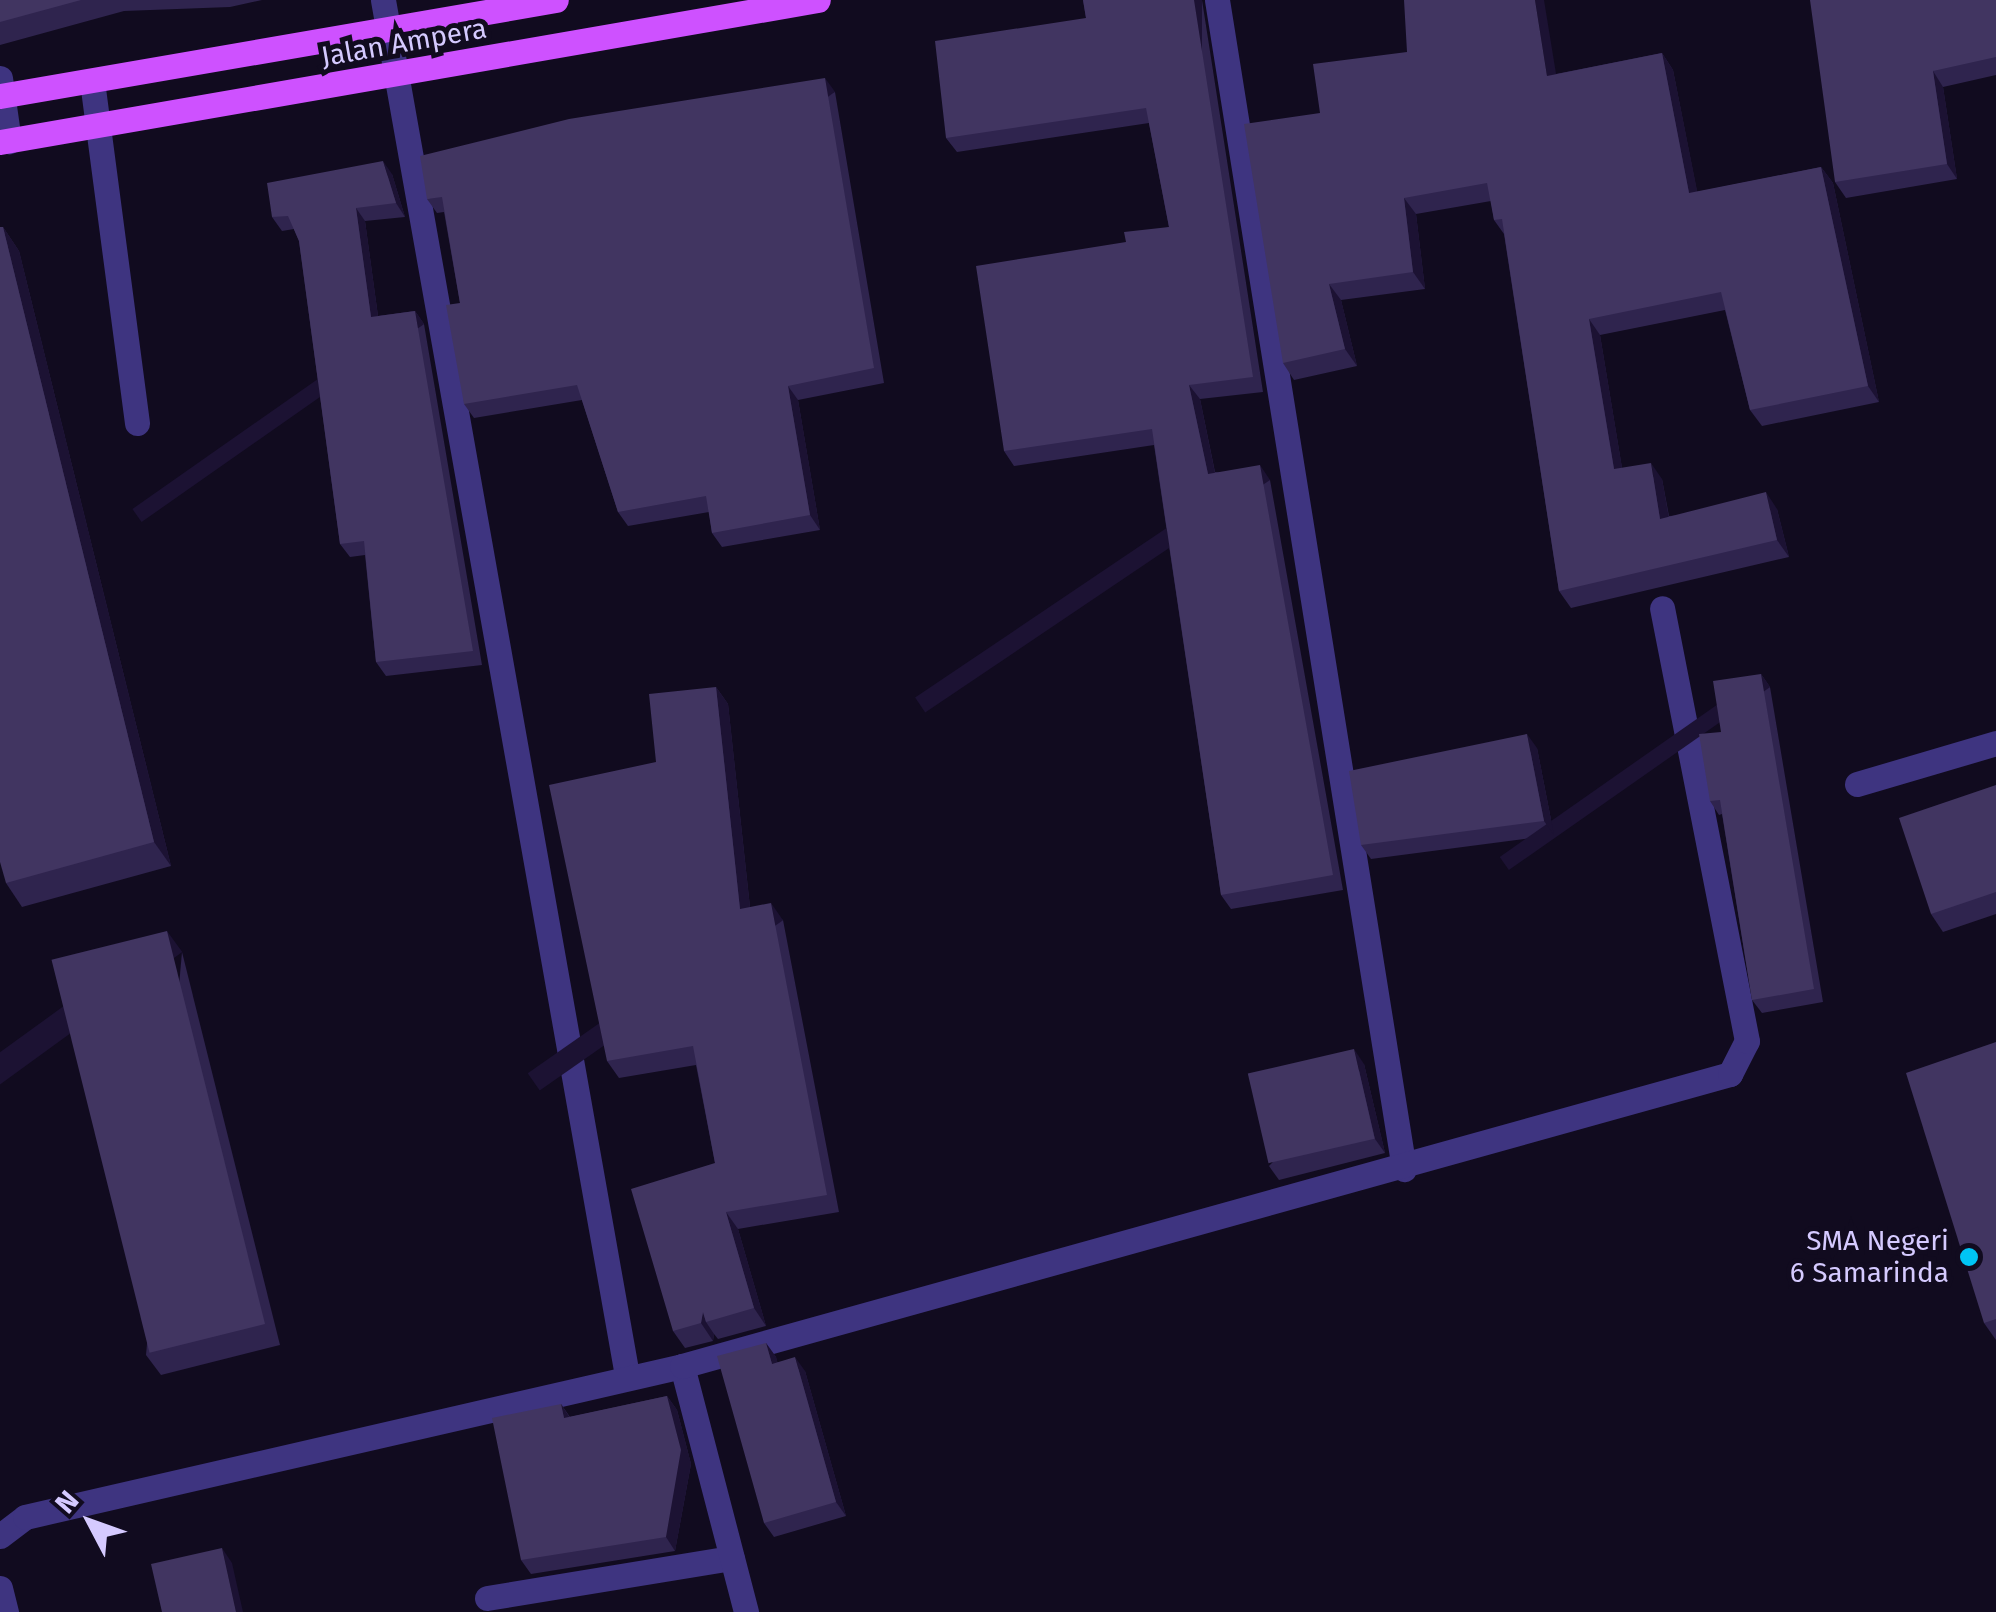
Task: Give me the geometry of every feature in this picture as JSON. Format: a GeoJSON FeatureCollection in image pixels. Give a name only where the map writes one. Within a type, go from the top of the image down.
{"type":"FeatureCollection","features":[{"type":"Feature","properties":{"kind":"main road","name":"Jalan Ampera"},"geometry":{"type":"LineString","coordinates":[[1,90],[92,81],[390,34],[556,0]]}},
{"type":"Feature","properties":{"kind":"main road","name":"Jalan Ampera"},"geometry":{"type":"LineString","coordinates":[[4,142],[818,0]]}},
{"type":"Feature","properties":{"kind":"street"},"geometry":{"type":"LineString","coordinates":[[382,0],[627,1375]]}},
{"type":"Feature","properties":{"kind":"street"},"geometry":{"type":"LineString","coordinates":[[1218,0],[1404,1169]]}},
{"type":"Feature","properties":{"kind":"street"},"geometry":{"type":"LineString","coordinates":[[92,81],[138,422]]}},
{"type":"Feature","properties":{"kind":"street"},"geometry":{"type":"LineString","coordinates":[[1,90],[4,142]]}},
{"type":"Feature","properties":{"kind":"street"},"geometry":{"type":"LineString","coordinates":[[0,1536],[24,1517],[627,1375],[682,1366],[1714,1082],[1744,1060],[1748,1040],[1662,608]]}},
{"type":"Feature","properties":{"kind":"street"},"geometry":{"type":"LineString","coordinates":[[1857,784],[1996,743]]}},
{"type":"Feature","properties":{"kind":"street"},"geometry":{"type":"LineString","coordinates":[[682,1366],[746,1612]]}},
{"type":"Feature","properties":{"kind":"street"},"geometry":{"type":"LineString","coordinates":[[488,1598],[732,1558]]}},
{"type":"Feature","properties":{"kind":"street"},"geometry":{"type":"LineString","coordinates":[[0,1588],[6,1612]]}},
{"type":"Feature","properties":{"kind":"building"},"geometry":{"type":"Polygon","coordinates":[[[0,0],[81,0],[0,22],[0,0]]]}},
{"type":"Feature","properties":{"kind":"building"},"geometry":{"type":"Polygon","coordinates":[[[1083,0],[1194,0],[1253,377],[1189,385],[1208,474],[1260,465],[1333,875],[1221,895],[1152,429],[1004,451],[976,266],[1126,242],[1124,232],[1169,227],[1146,108],[946,138],[935,41],[1086,18],[1083,0]]]}},
{"type":"Feature","properties":{"kind":"building"},"geometry":{"type":"Polygon","coordinates":[[[1404,0],[1535,0],[1547,76],[1662,53],[1689,193],[1821,167],[1868,386],[1750,410],[1721,292],[1589,319],[1614,469],[1651,463],[1660,519],[1766,492],[1777,540],[1559,591],[1502,219],[1494,220],[1487,183],[1404,198],[1413,272],[1329,284],[1345,349],[1283,363],[1244,124],[1320,113],[1313,64],[1407,52],[1404,0]]]}},
{"type":"Feature","properties":{"kind":"building"},"geometry":{"type":"Polygon","coordinates":[[[1810,0],[1996,0],[1996,57],[1933,71],[1947,164],[1835,182],[1810,0]]]}},
{"type":"Feature","properties":{"kind":"building"},"geometry":{"type":"Polygon","coordinates":[[[825,78],[874,368],[788,386],[810,515],[712,533],[706,496],[618,512],[577,385],[464,404],[446,305],[460,303],[442,197],[427,199],[420,156],[569,119],[825,78]]]}},
{"type":"Feature","properties":{"kind":"building"},"geometry":{"type":"Polygon","coordinates":[[[383,161],[396,203],[356,208],[371,317],[415,311],[473,651],[376,662],[364,541],[340,544],[299,241],[288,216],[272,217],[267,183],[383,161]]]}},
{"type":"Feature","properties":{"kind":"building"},"geometry":{"type":"Polygon","coordinates":[[[0,227],[154,842],[6,883],[0,862],[0,227]]]}},
{"type":"Feature","properties":{"kind":"building"},"geometry":{"type":"Polygon","coordinates":[[[1761,674],[1814,989],[1752,1000],[1720,800],[1710,801],[1699,734],[1721,732],[1713,681],[1761,674]]]}},
{"type":"Feature","properties":{"kind":"building"},"geometry":{"type":"Polygon","coordinates":[[[716,687],[740,909],[771,903],[827,1195],[726,1212],[754,1308],[706,1322],[703,1312],[701,1323],[673,1331],[631,1189],[715,1163],[693,1046],[607,1061],[549,785],[656,762],[649,694],[716,687]]]}},
{"type":"Feature","properties":{"kind":"building"},"geometry":{"type":"Polygon","coordinates":[[[1527,734],[1544,821],[1361,845],[1349,771],[1527,734]]]}},
{"type":"Feature","properties":{"kind":"building"},"geometry":{"type":"Polygon","coordinates":[[[1996,785],[1996,892],[1931,914],[1899,818],[1996,785]]]}},
{"type":"Feature","properties":{"kind":"building"},"geometry":{"type":"Polygon","coordinates":[[[167,931],[265,1324],[150,1353],[52,960],[167,931]]]}},
{"type":"Feature","properties":{"kind":"building"},"geometry":{"type":"Polygon","coordinates":[[[1996,1042],[1996,1319],[1984,1323],[1906,1073],[1996,1042]]]}},
{"type":"Feature","properties":{"kind":"building"},"geometry":{"type":"Polygon","coordinates":[[[1354,1049],[1375,1139],[1268,1163],[1248,1074],[1354,1049]]]}},
{"type":"Feature","properties":{"kind":"building"},"geometry":{"type":"Polygon","coordinates":[[[766,1343],[772,1364],[795,1357],[836,1502],[764,1523],[717,1356],[766,1343]]]}},
{"type":"Feature","properties":{"kind":"building"},"geometry":{"type":"Polygon","coordinates":[[[667,1396],[681,1450],[666,1537],[521,1560],[492,1418],[561,1404],[564,1418],[667,1396]]]}},
{"type":"Feature","properties":{"kind":"building"},"geometry":{"type":"Polygon","coordinates":[[[222,1548],[236,1612],[162,1612],[151,1564],[222,1548]]]}},
{"type":"Feature","properties":{"kind":"place","name":"SMA Negeri 6 Samarinda"},"geometry":{"type":"Point","coordinates":[1969,1257]}}]}
